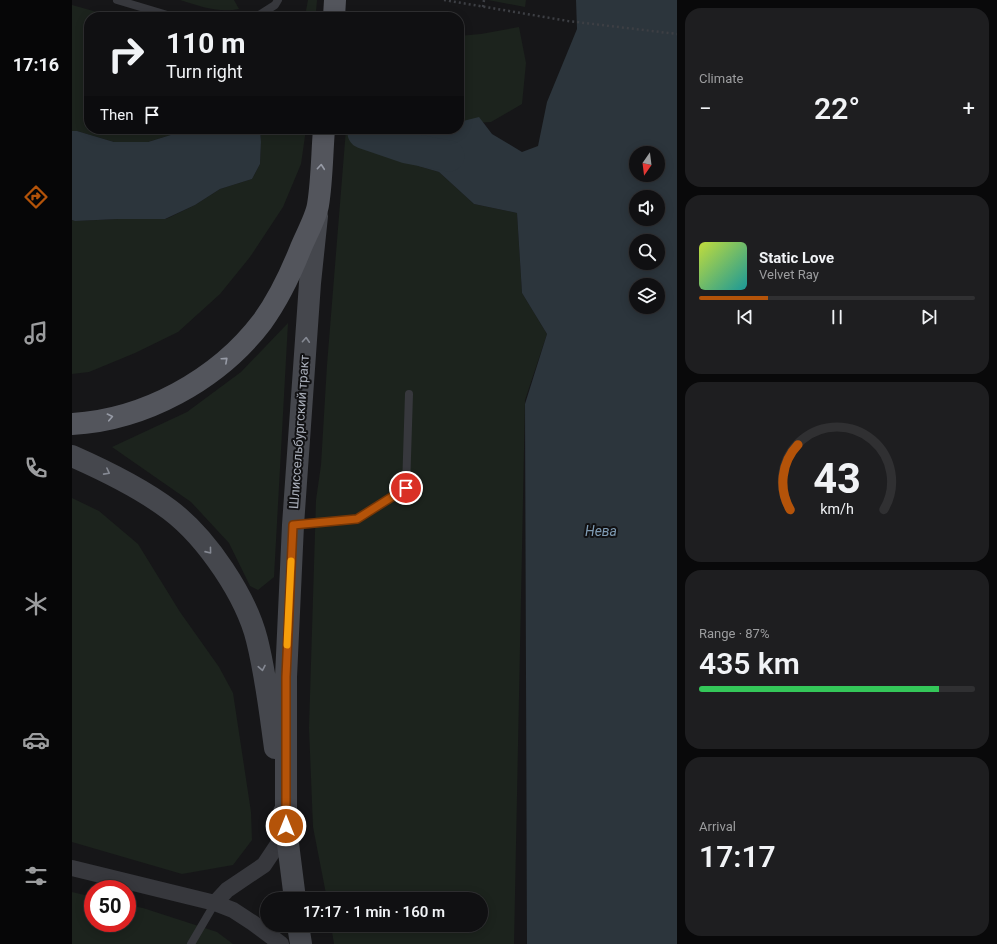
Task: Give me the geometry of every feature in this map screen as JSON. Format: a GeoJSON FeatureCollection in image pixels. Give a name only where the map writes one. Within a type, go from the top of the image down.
{"type":"FeatureCollection","features":[{"type":"Feature","properties":{"kind":"main road"},"geometry":{"type":"LineString","coordinates":[[334,12],[335,0]]}},
{"type":"Feature","properties":{"kind":"main road"},"geometry":{"type":"LineString","coordinates":[[72,424],[121,415],[154,404],[190,386],[218,367],[241,346],[262,322],[292,271],[318,206],[324,134]]}},
{"type":"Feature","properties":{"kind":"main road","name":"Шлиссельбургский тракт"},"geometry":{"type":"LineString","coordinates":[[286,829],[286,677],[293,525],[310,283],[318,206]]}},
{"type":"Feature","properties":{"kind":"main road"},"geometry":{"type":"LineString","coordinates":[[72,456],[105,471],[144,492],[171,511],[193,531],[229,578],[244,606],[257,639],[267,691],[294,892]]}},
{"type":"Feature","properties":{"kind":"main road"},"geometry":{"type":"LineString","coordinates":[[299,932],[301,944]]}},
{"type":"Feature","properties":{"kind":"street"},"geometry":{"type":"LineString","coordinates":[[215,903],[227,890],[264,865],[286,829]]}},
{"type":"Feature","properties":{"kind":"street"},"geometry":{"type":"LineString","coordinates":[[72,868],[215,903],[233,910],[281,944]]}},
{"type":"Feature","properties":{"kind":"lane"},"geometry":{"type":"LineString","coordinates":[[117,0],[157,12]]}},
{"type":"Feature","properties":{"kind":"lane"},"geometry":{"type":"LineString","coordinates":[[264,12],[275,5],[278,0]]}},
{"type":"Feature","properties":{"kind":"lane"},"geometry":{"type":"LineString","coordinates":[[293,525],[357,519],[406,488],[409,394]]}},
{"type":"Feature","properties":{"kind":"lane"},"geometry":{"type":"LineString","coordinates":[[191,944],[215,903]]}},
{"type":"Feature","properties":{"kind":"path"},"geometry":{"type":"LineString","coordinates":[[444,0],[568,21],[677,34]]}},
{"type":"Feature","properties":{"kind":"path"},"geometry":{"type":"LineString","coordinates":[[483,7],[484,0]]}},
{"type":"Feature","properties":{"kind":"shaded area"},"geometry":{"type":"Polygon","coordinates":[[[180,0],[234,0],[239,9],[224,10],[201,7],[180,0]]]}},
{"type":"Feature","properties":{"kind":"shaded area"},"geometry":{"type":"Polygon","coordinates":[[[308,0],[317,0],[317,12],[304,12],[306,11],[308,0]]]}},
{"type":"Feature","properties":{"kind":"shaded area"},"geometry":{"type":"Polygon","coordinates":[[[488,0],[526,0],[525,7],[488,0]]]}},
{"type":"Feature","properties":{"kind":"shaded area"},"geometry":{"type":"Polygon","coordinates":[[[72,5],[97,12],[84,12],[84,133],[72,131],[72,5]]]}},
{"type":"Feature","properties":{"kind":"shaded area"},"geometry":{"type":"Polygon","coordinates":[[[519,27],[526,63],[522,104],[491,122],[464,124],[464,36],[519,27]]]}},
{"type":"Feature","properties":{"kind":"shaded area"},"geometry":{"type":"Polygon","coordinates":[[[87,134],[174,134],[148,142],[114,142],[87,134]]]}},
{"type":"Feature","properties":{"kind":"shaded area"},"geometry":{"type":"Polygon","coordinates":[[[260,134],[305,134],[301,164],[283,207],[250,257],[220,294],[178,332],[135,353],[89,372],[72,374],[72,220],[166,219],[195,205],[220,189],[252,179],[260,164],[260,134]]]}},
{"type":"Feature","properties":{"kind":"shaded area"},"geometry":{"type":"Polygon","coordinates":[[[346,134],[424,134],[418,166],[439,172],[474,204],[517,213],[522,293],[547,334],[525,400],[514,944],[334,944],[332,932],[488,932],[488,892],[326,892],[313,827],[309,728],[316,500],[321,465],[327,365],[346,134]]]}},
{"type":"Feature","properties":{"kind":"shaded area"},"geometry":{"type":"Polygon","coordinates":[[[288,323],[274,577],[258,590],[250,586],[229,543],[191,502],[112,447],[187,412],[241,372],[288,323]]]}},
{"type":"Feature","properties":{"kind":"shaded area"},"geometry":{"type":"Polygon","coordinates":[[[72,498],[99,511],[138,544],[180,612],[219,667],[233,693],[251,812],[252,840],[233,865],[182,874],[72,842],[72,498]]]}},
{"type":"Feature","properties":{"kind":"shaded area"},"geometry":{"type":"Polygon","coordinates":[[[72,892],[84,895],[84,932],[136,932],[136,907],[217,932],[233,944],[72,944],[72,892]]]}},
{"type":"Feature","properties":{"kind":"water","name":"Нева"},"geometry":{"type":"Polygon","coordinates":[[[576,0],[677,0],[677,944],[527,944],[525,404],[547,334],[522,293],[517,213],[474,204],[439,172],[418,166],[407,148],[421,134],[464,134],[464,121],[479,117],[492,134],[522,152],[538,146],[547,102],[577,29],[576,0]]]}},
{"type":"Feature","properties":{"kind":"water"},"geometry":{"type":"Polygon","coordinates":[[[72,131],[77,131],[114,142],[148,142],[174,134],[260,134],[260,164],[252,179],[220,189],[195,205],[165,219],[72,220],[72,131]]]}},
{"type":"Feature","properties":{"kind":"waterway"},"geometry":{"type":"LineString","coordinates":[[366,134],[407,148],[449,156]]}},
{"type":"Feature","properties":{"kind":"slow traffic"},"geometry":{"type":"LineString","coordinates":[[287,645],[291,561]]}},
{"type":"Feature","properties":{"kind":"route"},"geometry":{"type":"LineString","coordinates":[[286,826],[286,677],[293,525],[357,519],[406,488]]}}]}
